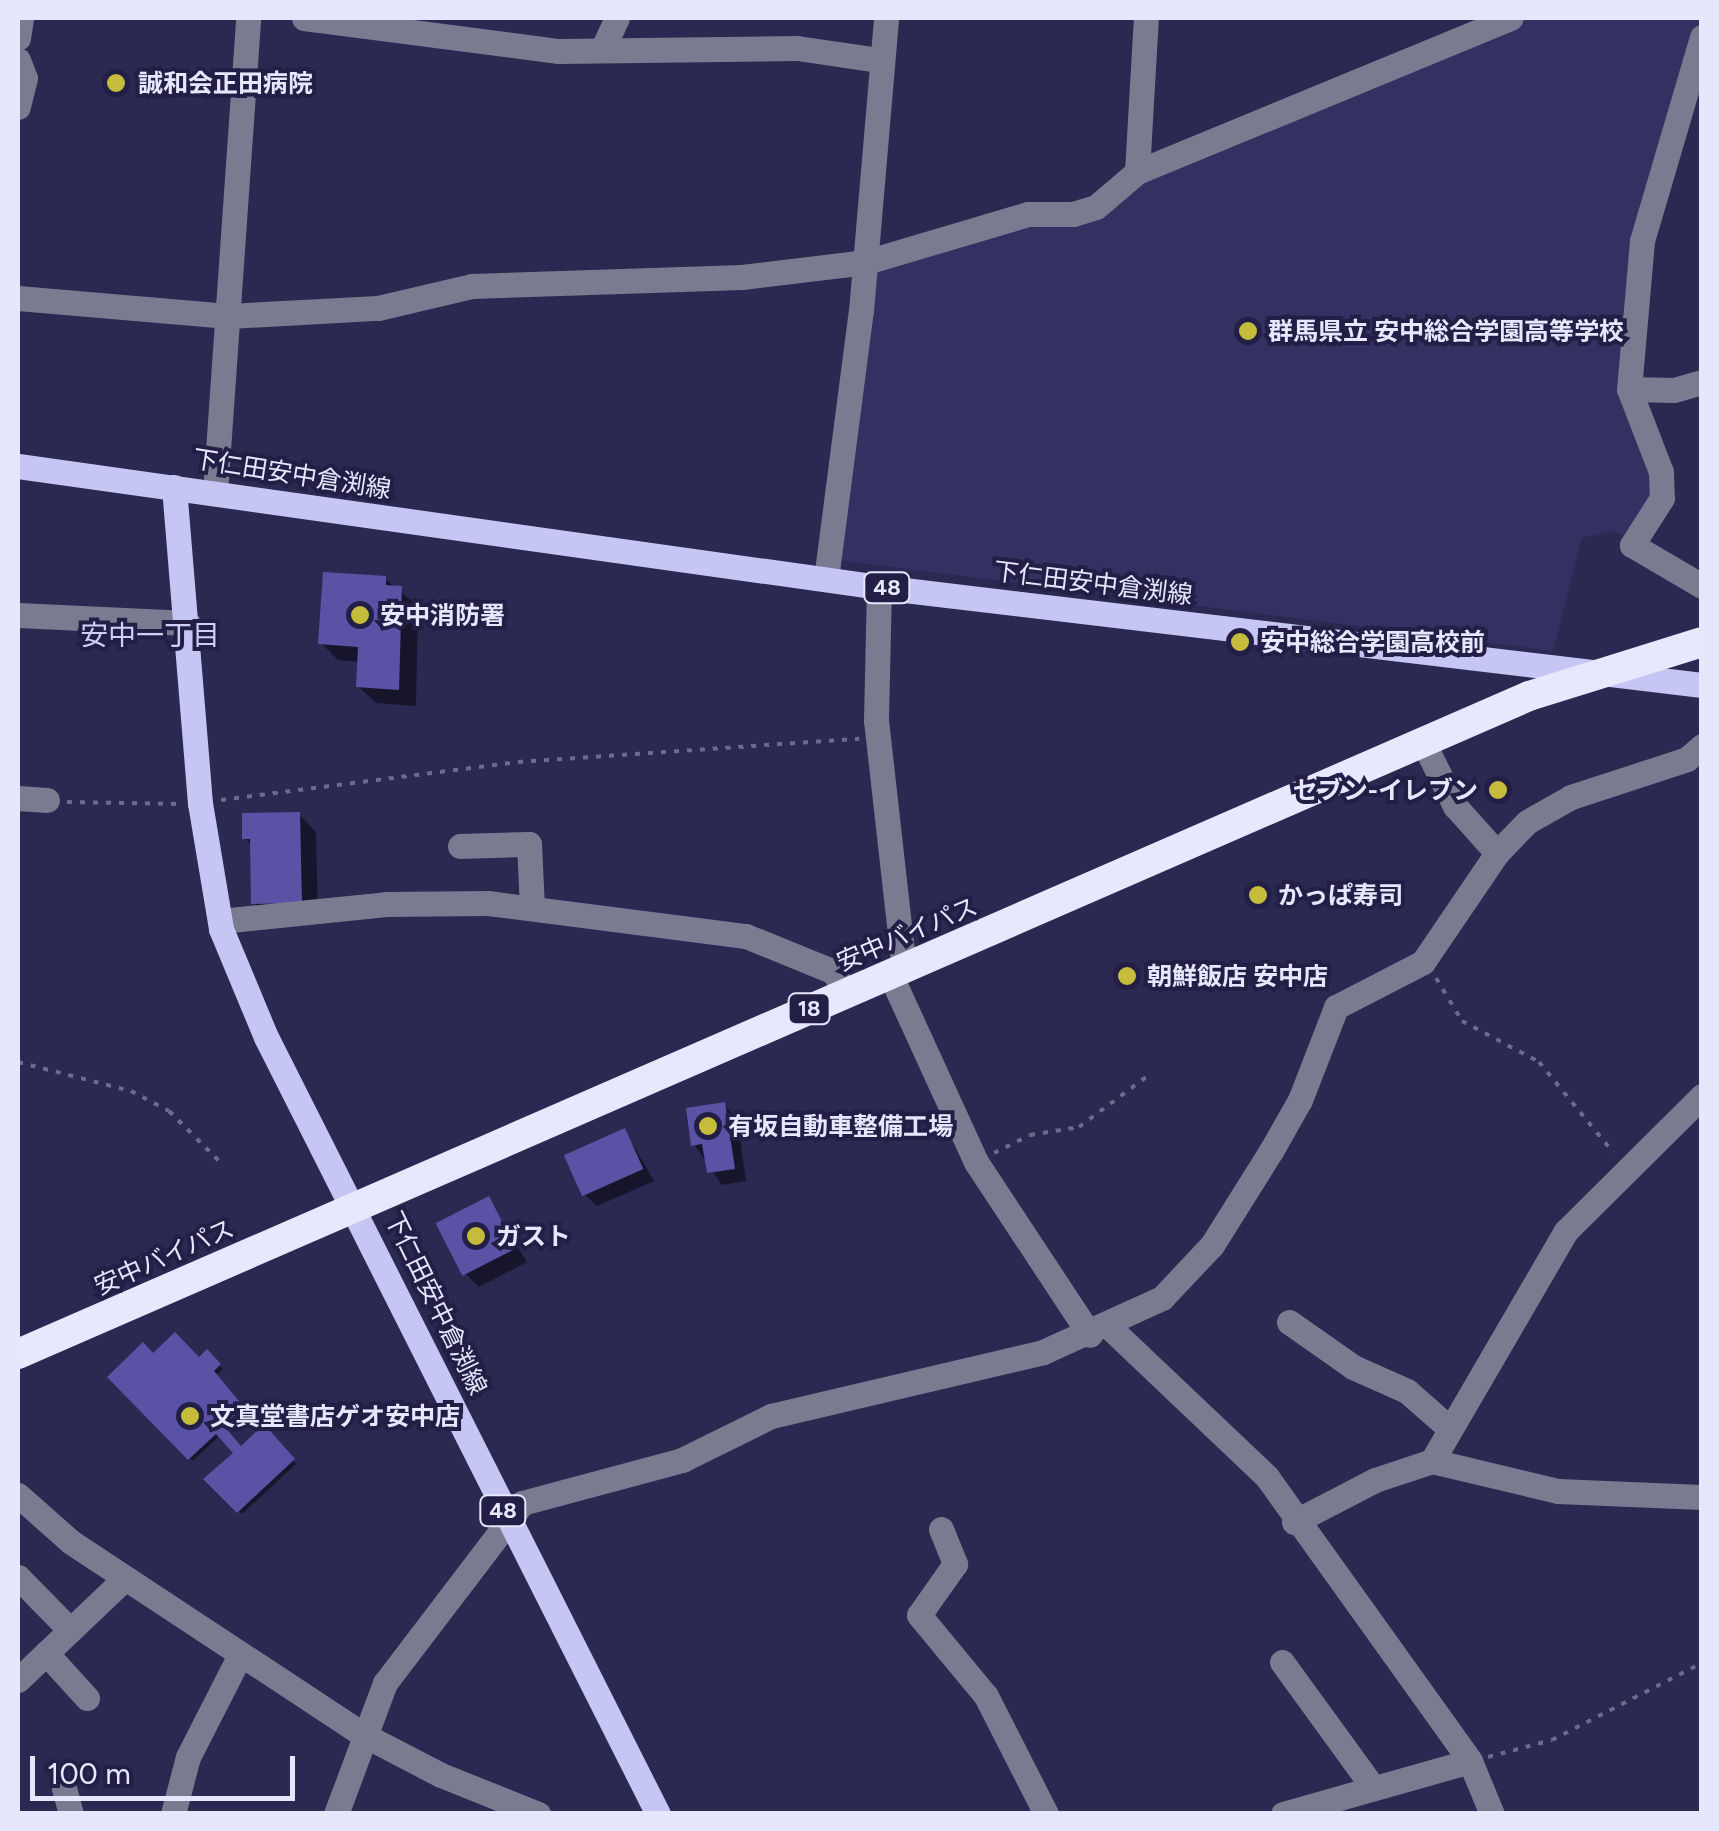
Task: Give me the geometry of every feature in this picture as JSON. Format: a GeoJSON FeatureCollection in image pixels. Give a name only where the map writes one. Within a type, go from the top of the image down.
{"type":"FeatureCollection","features":[{"type":"Feature","properties":{"kind":"highway","name":"18"},"geometry":{"type":"LineString","coordinates":[[1602,669],[1702,642]]}},
{"type":"Feature","properties":{"kind":"highway","name":"安中バイパス"},"geometry":{"type":"LineString","coordinates":[[18,1354],[1423,742],[1602,669]]}},
{"type":"Feature","properties":{"kind":"main road"},"geometry":{"type":"LineString","coordinates":[[18,466],[174,487]]}},
{"type":"Feature","properties":{"kind":"main road","name":"下仁田安中倉渕線"},"geometry":{"type":"LineString","coordinates":[[658,1814],[266,1037],[220,921],[200,803],[174,487],[879,587],[1602,669],[1702,685]]}},
{"type":"Feature","properties":{"kind":"street"},"geometry":{"type":"LineString","coordinates":[[18,38],[21,18]]}},
{"type":"Feature","properties":{"kind":"street"},"geometry":{"type":"LineString","coordinates":[[215,493],[248,18]]}},
{"type":"Feature","properties":{"kind":"street"},"geometry":{"type":"LineString","coordinates":[[304,18],[370,22],[506,46],[602,50],[797,48],[878,60]]}},
{"type":"Feature","properties":{"kind":"street"},"geometry":{"type":"LineString","coordinates":[[602,50],[617,18]]}},
{"type":"Feature","properties":{"kind":"street"},"geometry":{"type":"LineString","coordinates":[[826,579],[866,262],[878,60],[886,18]]}},
{"type":"Feature","properties":{"kind":"street"},"geometry":{"type":"LineString","coordinates":[[1137,172],[1146,18]]}},
{"type":"Feature","properties":{"kind":"street"},"geometry":{"type":"LineString","coordinates":[[18,298],[228,316],[378,308],[472,286],[742,277],[866,262],[1028,214],[1074,214],[1096,206],[1137,172],[1512,18]]}},
{"type":"Feature","properties":{"kind":"street"},"geometry":{"type":"LineString","coordinates":[[1702,37],[1642,242],[1629,389],[1662,485],[1662,498],[1632,545],[1702,586]]}},
{"type":"Feature","properties":{"kind":"street"},"geometry":{"type":"LineString","coordinates":[[18,60],[25,78],[18,107]]}},
{"type":"Feature","properties":{"kind":"street"},"geometry":{"type":"LineString","coordinates":[[1629,389],[1674,390],[1702,382]]}},
{"type":"Feature","properties":{"kind":"street"},"geometry":{"type":"LineString","coordinates":[[879,587],[873,632],[897,971],[976,1162],[1098,1330],[1227,1435],[1267,1477],[1294,1522],[1470,1762],[1492,1814]]}},
{"type":"Feature","properties":{"kind":"street"},"geometry":{"type":"LineString","coordinates":[[18,614],[188,623]]}},
{"type":"Feature","properties":{"kind":"street"},"geometry":{"type":"LineString","coordinates":[[1423,742],[1455,806],[1497,853]]}},
{"type":"Feature","properties":{"kind":"street"},"geometry":{"type":"LineString","coordinates":[[336,1814],[385,1683],[507,1518],[532,1499],[682,1460],[771,1416],[1044,1352],[1162,1298],[1212,1245],[1300,1100],[1336,1007],[1422,962],[1497,853],[1527,822],[1571,797],[1687,759],[1702,746]]}},
{"type":"Feature","properties":{"kind":"street"},"geometry":{"type":"LineString","coordinates":[[18,798],[47,800]]}},
{"type":"Feature","properties":{"kind":"street"},"geometry":{"type":"LineString","coordinates":[[460,846],[529,844],[532,908]]}},
{"type":"Feature","properties":{"kind":"street"},"geometry":{"type":"LineString","coordinates":[[220,921],[386,904],[532,908],[746,936],[834,972],[845,993]]}},
{"type":"Feature","properties":{"kind":"street"},"geometry":{"type":"LineString","coordinates":[[1432,1461],[1448,1426],[1566,1231],[1702,1096]]}},
{"type":"Feature","properties":{"kind":"street"},"geometry":{"type":"LineString","coordinates":[[1289,1322],[1353,1367],[1407,1391],[1448,1426]]}},
{"type":"Feature","properties":{"kind":"street"},"geometry":{"type":"LineString","coordinates":[[1294,1522],[1375,1480],[1432,1461],[1558,1491],[1702,1497]]}},
{"type":"Feature","properties":{"kind":"street"},"geometry":{"type":"LineString","coordinates":[[18,1495],[124,1578],[239,1657],[364,1735],[440,1775],[538,1814]]}},
{"type":"Feature","properties":{"kind":"street"},"geometry":{"type":"LineString","coordinates":[[941,1528],[955,1564],[919,1615],[986,1696],[1046,1814]]}},
{"type":"Feature","properties":{"kind":"street"},"geometry":{"type":"LineString","coordinates":[[18,1577],[70,1630]]}},
{"type":"Feature","properties":{"kind":"street"},"geometry":{"type":"LineString","coordinates":[[19,1674],[124,1578]]}},
{"type":"Feature","properties":{"kind":"street"},"geometry":{"type":"LineString","coordinates":[[46,1653],[86,1698]]}},
{"type":"Feature","properties":{"kind":"street"},"geometry":{"type":"LineString","coordinates":[[173,1814],[188,1757],[239,1657]]}},
{"type":"Feature","properties":{"kind":"street"},"geometry":{"type":"LineString","coordinates":[[1282,1662],[1372,1786]]}},
{"type":"Feature","properties":{"kind":"street"},"geometry":{"type":"LineString","coordinates":[[1282,1814],[1470,1762]]}},
{"type":"Feature","properties":{"kind":"street"},"geometry":{"type":"LineString","coordinates":[[64,1788],[71,1814]]}},
{"type":"Feature","properties":{"kind":"path"},"geometry":{"type":"LineString","coordinates":[[47,800],[138,807],[200,803],[518,762],[878,737]]}},
{"type":"Feature","properties":{"kind":"path"},"geometry":{"type":"LineString","coordinates":[[1422,962],[1454,997],[1462,1021],[1539,1062],[1626,1168]]}},
{"type":"Feature","properties":{"kind":"path"},"geometry":{"type":"LineString","coordinates":[[18,1062],[130,1092],[169,1111],[224,1165]]}},
{"type":"Feature","properties":{"kind":"path"},"geometry":{"type":"LineString","coordinates":[[976,1162],[1030,1135],[1079,1127],[1146,1077]]}},
{"type":"Feature","properties":{"kind":"path"},"geometry":{"type":"LineString","coordinates":[[1470,1762],[1552,1740],[1702,1663]]}},
{"type":"Feature","properties":{"kind":"shaded area","name":"群馬県立 安中総合学園高等学校"},"geometry":{"type":"Polygon","coordinates":[[[1523,18],[1701,18],[1633,249],[1625,391],[1662,498],[1631,539],[1612,531],[1582,538],[1553,651],[837,560],[872,270],[1029,221],[1523,18]]]}},
{"type":"Feature","properties":{"kind":"building","name":"安中消防署"},"geometry":{"type":"Polygon","coordinates":[[[323,572],[386,576],[386,585],[402,586],[399,690],[356,687],[358,647],[318,644],[323,572]]]}},
{"type":"Feature","properties":{"kind":"building"},"geometry":{"type":"Polygon","coordinates":[[[300,812],[302,903],[251,904],[250,839],[242,839],[242,813],[300,812]]]}},
{"type":"Feature","properties":{"kind":"building","name":"有坂自動車整備工場"},"geometry":{"type":"Polygon","coordinates":[[[725,1102],[735,1169],[707,1173],[702,1144],[691,1146],[686,1108],[725,1102]]]}},
{"type":"Feature","properties":{"kind":"building"},"geometry":{"type":"Polygon","coordinates":[[[625,1128],[643,1169],[582,1196],[564,1155],[625,1128]]]}},
{"type":"Feature","properties":{"kind":"building","name":"ガスト"},"geometry":{"type":"Polygon","coordinates":[[[489,1196],[516,1249],[462,1276],[436,1223],[489,1196]]]}},
{"type":"Feature","properties":{"kind":"building","name":"文真堂書店ゲオ安中店"},"geometry":{"type":"Polygon","coordinates":[[[175,1332],[199,1357],[207,1349],[221,1364],[214,1371],[244,1407],[224,1426],[241,1446],[264,1424],[295,1459],[237,1513],[203,1479],[233,1453],[216,1434],[188,1460],[107,1377],[143,1342],[153,1353],[175,1332]]]}},
{"type":"Feature","properties":{"kind":"place","name":"誠和会正田病院"},"geometry":{"type":"Point","coordinates":[116,83]}},
{"type":"Feature","properties":{"kind":"place","name":"群馬県立 安中総合学園高等学校"},"geometry":{"type":"Point","coordinates":[1248,331]}},
{"type":"Feature","properties":{"kind":"place","name":"安中消防署"},"geometry":{"type":"Point","coordinates":[360,615]}},
{"type":"Feature","properties":{"kind":"place","name":"安中総合学園高校前"},"geometry":{"type":"Point","coordinates":[1240,642]}},
{"type":"Feature","properties":{"kind":"place","name":"セブン-イレブン"},"geometry":{"type":"Point","coordinates":[1498,790]}},
{"type":"Feature","properties":{"kind":"place","name":"かっぱ寿司"},"geometry":{"type":"Point","coordinates":[1258,895]}},
{"type":"Feature","properties":{"kind":"place","name":"朝鮮飯店 安中店"},"geometry":{"type":"Point","coordinates":[1127,976]}},
{"type":"Feature","properties":{"kind":"place","name":"有坂自動車整備工場"},"geometry":{"type":"Point","coordinates":[708,1126]}},
{"type":"Feature","properties":{"kind":"place","name":"ガスト"},"geometry":{"type":"Point","coordinates":[476,1236]}},
{"type":"Feature","properties":{"kind":"place","name":"文真堂書店ゲオ安中店"},"geometry":{"type":"Point","coordinates":[190,1416]}},
{"type":"Feature","properties":{"kind":"district","name":"安中一丁目"},"geometry":{"type":"Point","coordinates":[150,635]}}]}
